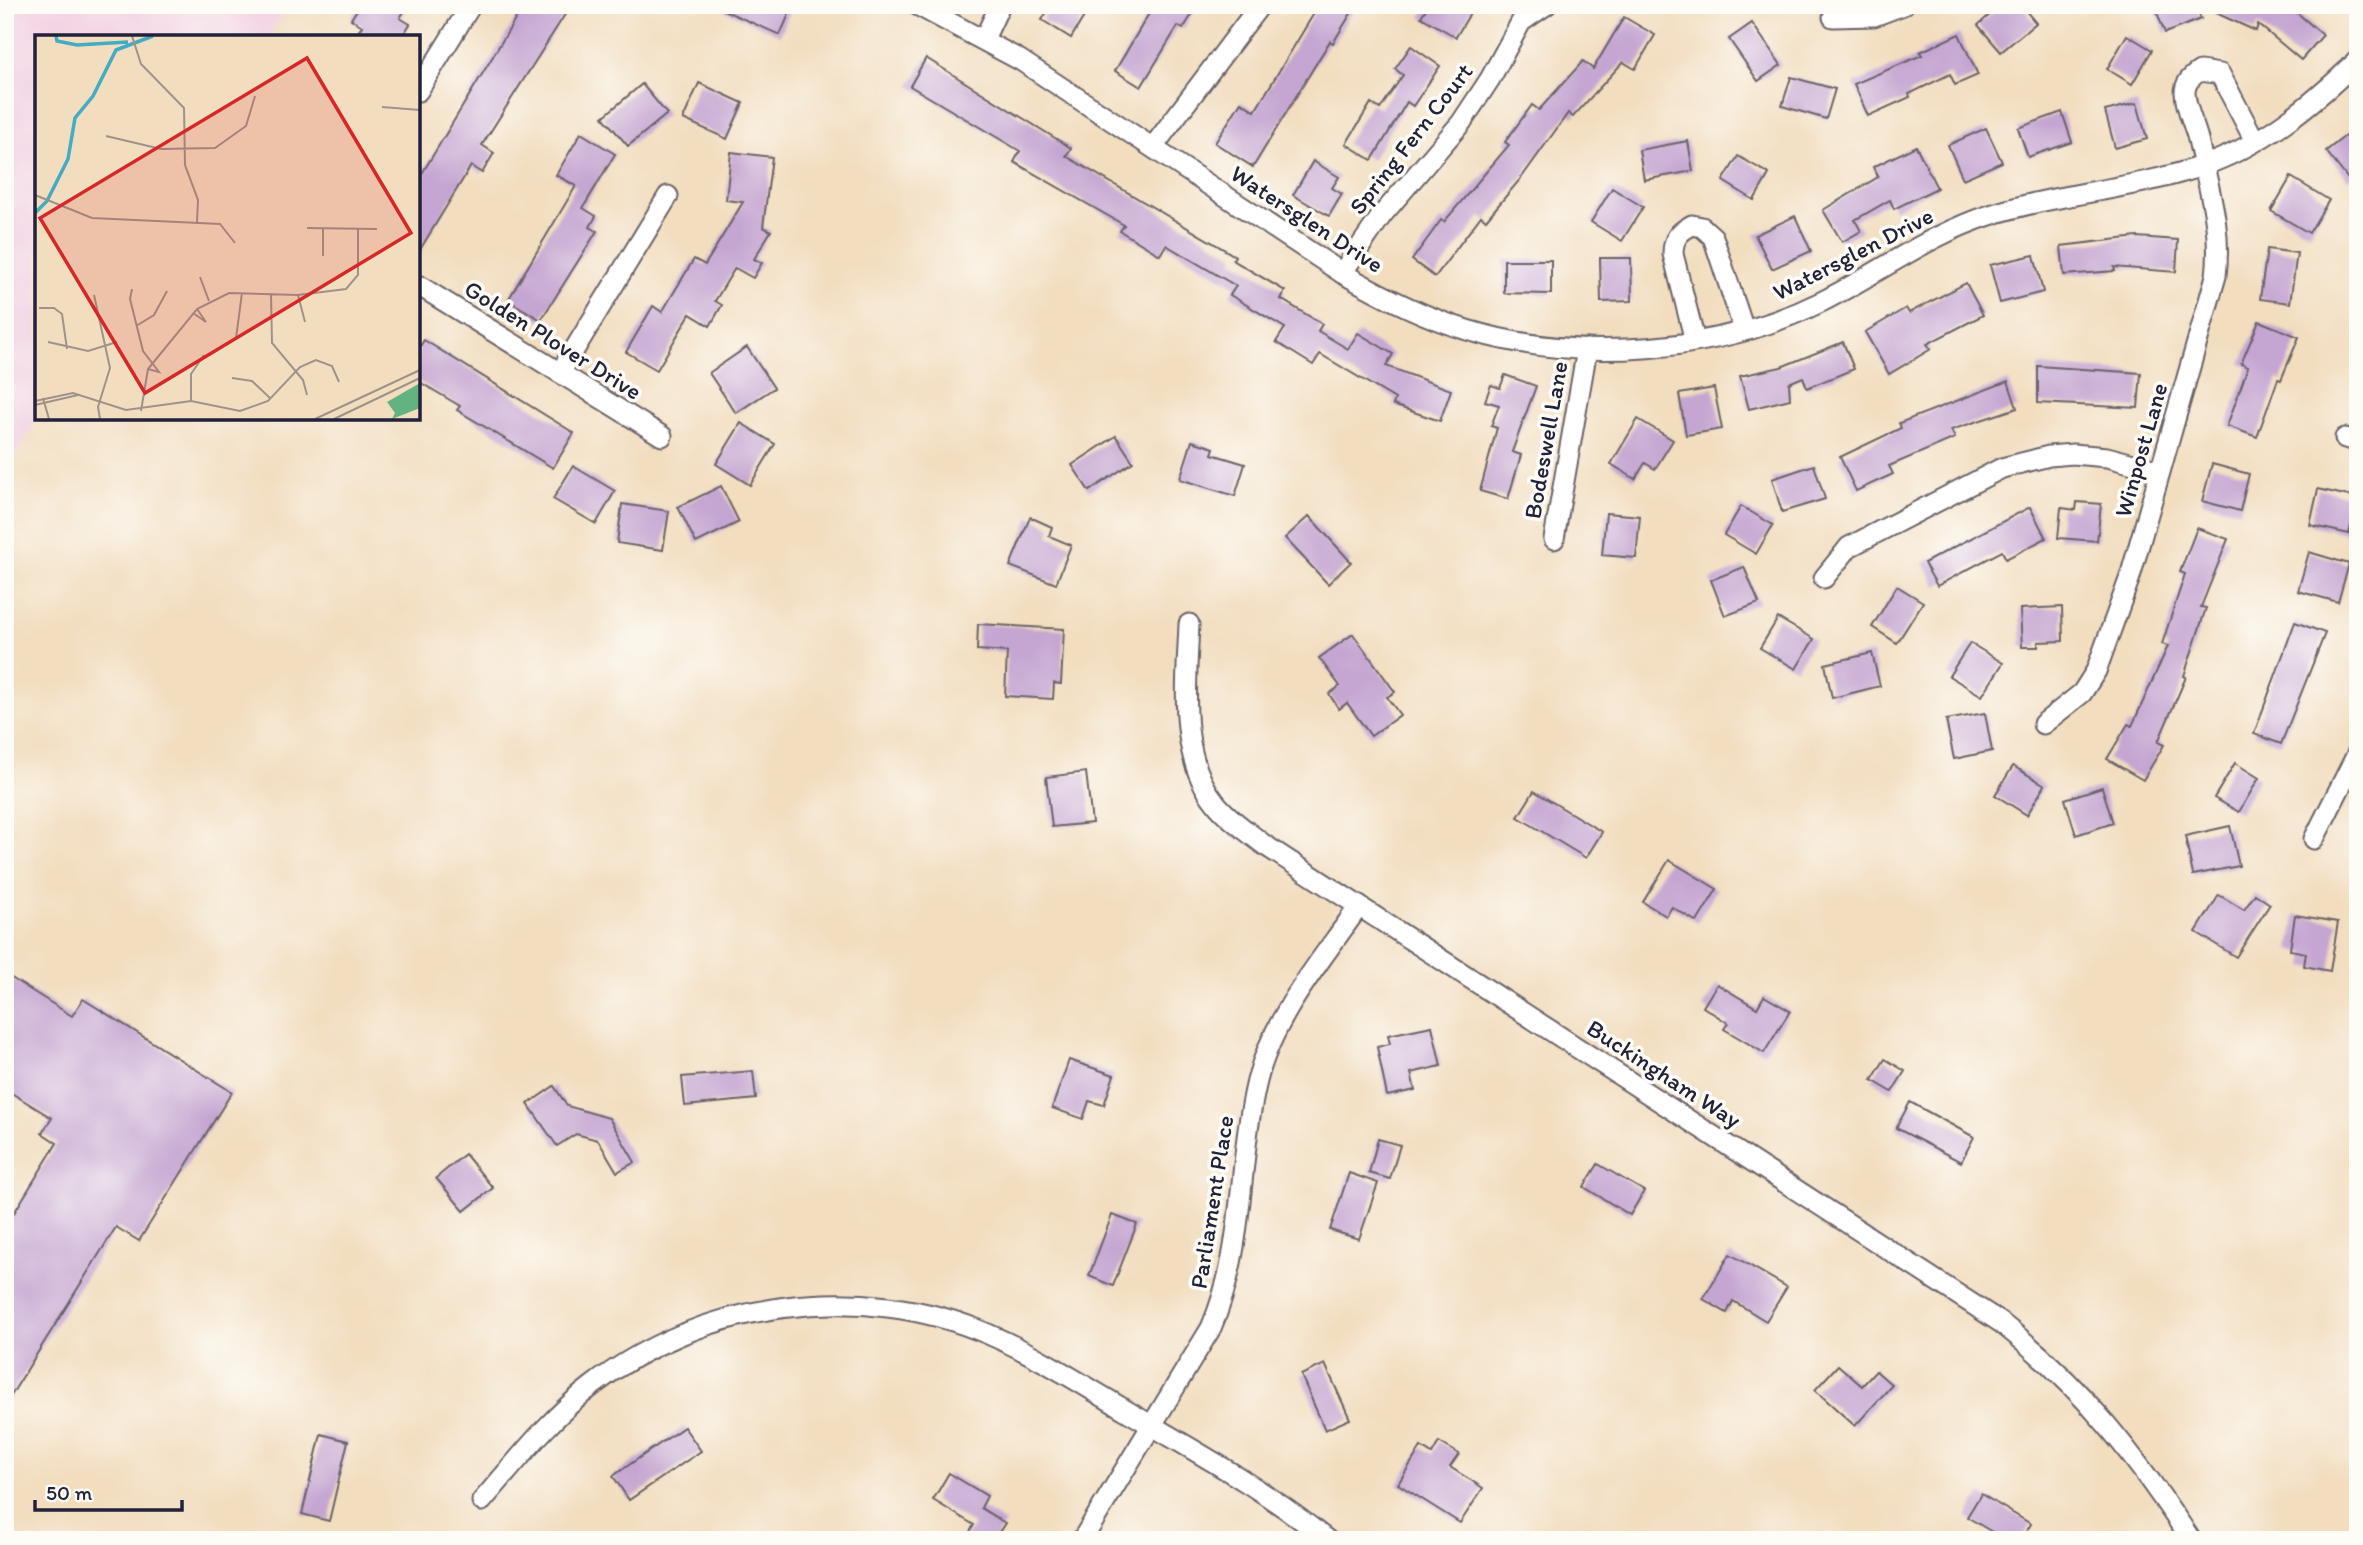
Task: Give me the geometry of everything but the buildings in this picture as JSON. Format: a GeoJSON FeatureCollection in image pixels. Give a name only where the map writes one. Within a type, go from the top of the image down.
{"type":"FeatureCollection","features":[{"type":"Feature","properties":{"kind":"street"},"geometry":{"type":"LineString","coordinates":[[420,88],[471,5]]}},
{"type":"Feature","properties":{"kind":"street","name":"Watersglen Drive"},"geometry":{"type":"LineString","coordinates":[[917,5],[984,38],[1342,273],[1426,316],[1468,330],[1527,343],[1587,349],[1695,341],[1744,330],[1787,317],[1824,301],[1907,254],[1985,216],[2030,203],[2154,180],[2202,167],[2291,120],[2358,60]]}},
{"type":"Feature","properties":{"kind":"street"},"geometry":{"type":"LineString","coordinates":[[984,38],[1000,5]]}},
{"type":"Feature","properties":{"kind":"street"},"geometry":{"type":"LineString","coordinates":[[1153,148],[1261,5]]}},
{"type":"Feature","properties":{"kind":"street","name":"Spring Fern Court"},"geometry":{"type":"LineString","coordinates":[[1342,273],[1382,215],[1461,123],[1490,79],[1521,22],[1546,5]]}},
{"type":"Feature","properties":{"kind":"street"},"geometry":{"type":"LineString","coordinates":[[1832,17],[1874,16],[1903,5]]}},
{"type":"Feature","properties":{"kind":"street","name":"Winpost Lane"},"geometry":{"type":"LineString","coordinates":[[2043,724],[2082,693],[2096,671],[2130,577],[2216,276],[2219,236],[2215,203],[2202,167],[2199,144],[2185,94],[2192,76],[2200,71],[2220,74],[2255,141]]}},
{"type":"Feature","properties":{"kind":"street"},"geometry":{"type":"LineString","coordinates":[[560,373],[668,196]]}},
{"type":"Feature","properties":{"kind":"street"},"geometry":{"type":"LineString","coordinates":[[1695,341],[1672,254],[1679,232],[1692,225],[1702,227],[1713,237],[1744,330]]}},
{"type":"Feature","properties":{"kind":"street","name":"Golden Plover Drive"},"geometry":{"type":"LineString","coordinates":[[420,286],[662,436]]}},
{"type":"Feature","properties":{"kind":"street","name":"Bodeswell Lane"},"geometry":{"type":"LineString","coordinates":[[1554,539],[1587,349]]}},
{"type":"Feature","properties":{"kind":"street"},"geometry":{"type":"LineString","coordinates":[[1824,578],[1849,547],[2002,468],[2049,456],[2073,454],[2107,457],[2160,471]]}},
{"type":"Feature","properties":{"kind":"street","name":"Buckingham Way"},"geometry":{"type":"LineString","coordinates":[[1189,624],[1188,719],[1191,744],[1201,779],[1215,802],[1263,844],[2000,1322],[2060,1371],[2097,1410],[2144,1469],[2191,1540]]}},
{"type":"Feature","properties":{"kind":"street"},"geometry":{"type":"LineString","coordinates":[[2314,839],[2358,752]]}},
{"type":"Feature","properties":{"kind":"street","name":"Parliament Place"},"geometry":{"type":"LineString","coordinates":[[1082,1540],[1211,1328],[1226,1294],[1245,1178],[1248,1130],[1257,1081],[1268,1047],[1284,1016],[1359,906]]}},
{"type":"Feature","properties":{"kind":"street"},"geometry":{"type":"LineString","coordinates":[[482,1501],[571,1403],[615,1369],[663,1342],[728,1318],[816,1304],[850,1304],[906,1312],[974,1329],[1028,1353],[1263,1491],[1327,1540]]}},
{"type":"Feature","properties":{"kind":"shaded area"},"geometry":{"type":"Polygon","coordinates":[[[5,5],[288,5],[270,35],[35,35],[37,420],[5,472],[5,5]]]}}]}
